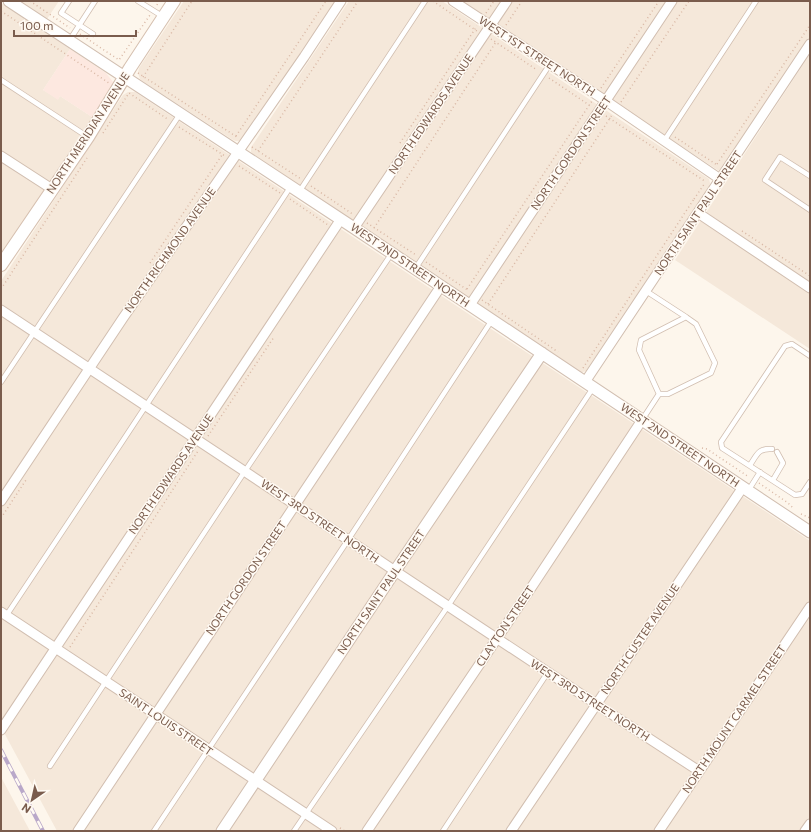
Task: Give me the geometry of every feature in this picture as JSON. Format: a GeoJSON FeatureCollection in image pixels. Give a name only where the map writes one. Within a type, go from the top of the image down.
{"type":"FeatureCollection","features":[{"type":"Feature","properties":{"kind":"main road","name":"NORTH MERIDIAN AVENUE"},"geometry":{"type":"LineString","coordinates":[[1,265],[88,137],[174,1]]}},
{"type":"Feature","properties":{"kind":"street","name":"WEST 2ND STREET NORTH"},"geometry":{"type":"LineString","coordinates":[[8,1],[125,78],[177,118],[238,152],[341,219],[810,532]]}},
{"type":"Feature","properties":{"kind":"street","name":"NORTH RICHMOND AVENUE"},"geometry":{"type":"LineString","coordinates":[[1,501],[89,368],[341,1]]}},
{"type":"Feature","properties":{"kind":"street","name":"WEST 1ST STREET NORTH"},"geometry":{"type":"LineString","coordinates":[[453,1],[597,95],[720,179]]}},
{"type":"Feature","properties":{"kind":"street","name":"NORTH EDWARDS AVENUE"},"geometry":{"type":"LineString","coordinates":[[354,228],[507,1]]}},
{"type":"Feature","properties":{"kind":"street","name":"NORTH GORDON STREET"},"geometry":{"type":"LineString","coordinates":[[470,305],[672,1]]}},
{"type":"Feature","properties":{"kind":"street","name":"NORTH SAINT PAUL STREET"},"geometry":{"type":"LineString","coordinates":[[589,385],[646,291],[810,44]]}},
{"type":"Feature","properties":{"kind":"street"},"geometry":{"type":"LineString","coordinates":[[1,156],[52,189]]}},
{"type":"Feature","properties":{"kind":"street"},"geometry":{"type":"LineString","coordinates":[[700,209],[810,288]]}},
{"type":"Feature","properties":{"kind":"street","name":"NORTH EDWARDS AVENUE"},"geometry":{"type":"LineString","coordinates":[[1,730],[341,219]]}},
{"type":"Feature","properties":{"kind":"street","name":"NORTH GORDON STREET"},"geometry":{"type":"LineString","coordinates":[[78,831],[441,286]]}},
{"type":"Feature","properties":{"kind":"street","name":"WEST 3RD STREET NORTH"},"geometry":{"type":"LineString","coordinates":[[1,310],[146,406],[196,435],[203,444],[699,771]]}},
{"type":"Feature","properties":{"kind":"street","name":"NORTH SAINT PAUL STREET"},"geometry":{"type":"LineString","coordinates":[[222,831],[542,353]]}},
{"type":"Feature","properties":{"kind":"street","name":"CLAYTON STREET"},"geometry":{"type":"LineString","coordinates":[[367,831],[497,639],[642,420]]}},
{"type":"Feature","properties":{"kind":"street","name":"NORTH CUSTER AVENUE"},"geometry":{"type":"LineString","coordinates":[[512,831],[596,704],[745,489]]}},
{"type":"Feature","properties":{"kind":"street","name":"NORTH MOUNT CARMEL STREET"},"geometry":{"type":"LineString","coordinates":[[659,831],[810,607]]}},
{"type":"Feature","properties":{"kind":"street","name":"SAINT LOUIS STREET"},"geometry":{"type":"LineString","coordinates":[[3,614],[255,781],[305,813],[336,829]]}},
{"type":"Feature","properties":{"kind":"street"},"geometry":{"type":"LineString","coordinates":[[806,831],[810,824]]}},
{"type":"Feature","properties":{"kind":"lane"},"geometry":{"type":"LineString","coordinates":[[69,1],[61,13],[93,34]]}},
{"type":"Feature","properties":{"kind":"lane"},"geometry":{"type":"LineString","coordinates":[[69,41],[95,1]]}},
{"type":"Feature","properties":{"kind":"lane"},"geometry":{"type":"LineString","coordinates":[[138,1],[164,17]]}},
{"type":"Feature","properties":{"kind":"lane"},"geometry":{"type":"LineString","coordinates":[[3,614],[146,406],[284,196],[295,189],[425,1]]}},
{"type":"Feature","properties":{"kind":"lane"},"geometry":{"type":"LineString","coordinates":[[664,141],[756,1]]}},
{"type":"Feature","properties":{"kind":"lane"},"geometry":{"type":"LineString","coordinates":[[415,269],[550,64]]}},
{"type":"Feature","properties":{"kind":"lane"},"geometry":{"type":"LineString","coordinates":[[1,80],[88,137]]}},
{"type":"Feature","properties":{"kind":"lane"},"geometry":{"type":"LineString","coordinates":[[1,382],[177,118]]}},
{"type":"Feature","properties":{"kind":"lane"},"geometry":{"type":"LineString","coordinates":[[809,207],[765,180],[780,157],[810,176]]}},
{"type":"Feature","properties":{"kind":"lane"},"geometry":{"type":"LineString","coordinates":[[50,766],[245,471],[392,253]]}},
{"type":"Feature","properties":{"kind":"lane"},"geometry":{"type":"LineString","coordinates":[[646,291],[696,324],[715,363],[711,373],[668,394],[659,394]]}},
{"type":"Feature","properties":{"kind":"lane"},"geometry":{"type":"LineString","coordinates":[[659,394],[639,350],[641,340],[686,317]]}},
{"type":"Feature","properties":{"kind":"lane"},"geometry":{"type":"LineString","coordinates":[[154,831],[348,540],[492,320]]}},
{"type":"Feature","properties":{"kind":"lane"},"geometry":{"type":"LineString","coordinates":[[810,356],[792,344],[785,346],[721,442],[722,448],[795,495],[802,494],[810,482]]}},
{"type":"Feature","properties":{"kind":"lane"},"geometry":{"type":"LineString","coordinates":[[294,831],[448,606],[589,385]]}},
{"type":"Feature","properties":{"kind":"lane"},"geometry":{"type":"LineString","coordinates":[[642,420],[659,394]]}},
{"type":"Feature","properties":{"kind":"lane"},"geometry":{"type":"LineString","coordinates":[[750,465],[758,452],[764,449],[772,449]]}},
{"type":"Feature","properties":{"kind":"lane"},"geometry":{"type":"LineString","coordinates":[[772,480],[783,462],[777,452]]}},
{"type":"Feature","properties":{"kind":"lane"},"geometry":{"type":"LineString","coordinates":[[745,489],[760,472]]}},
{"type":"Feature","properties":{"kind":"lane"},"geometry":{"type":"LineString","coordinates":[[443,831],[548,672]]}},
{"type":"Feature","properties":{"kind":"path"},"geometry":{"type":"LineString","coordinates":[[30,1],[119,60],[160,1]]}},
{"type":"Feature","properties":{"kind":"path"},"geometry":{"type":"LineString","coordinates":[[143,77],[192,1]]}},
{"type":"Feature","properties":{"kind":"path"},"geometry":{"type":"LineString","coordinates":[[236,136],[326,1]]}},
{"type":"Feature","properties":{"kind":"path"},"geometry":{"type":"LineString","coordinates":[[258,151],[358,1]]}},
{"type":"Feature","properties":{"kind":"path"},"geometry":{"type":"LineString","coordinates":[[433,1],[706,182]]}},
{"type":"Feature","properties":{"kind":"path"},"geometry":{"type":"LineString","coordinates":[[397,148],[494,1]]}},
{"type":"Feature","properties":{"kind":"path"},"geometry":{"type":"LineString","coordinates":[[374,228],[522,1]]}},
{"type":"Feature","properties":{"kind":"path"},"geometry":{"type":"LineString","coordinates":[[467,290],[659,1]]}},
{"type":"Feature","properties":{"kind":"path"},"geometry":{"type":"LineString","coordinates":[[488,304],[689,1]]}},
{"type":"Feature","properties":{"kind":"path"},"geometry":{"type":"LineString","coordinates":[[582,368],[810,25]]}},
{"type":"Feature","properties":{"kind":"path"},"geometry":{"type":"LineString","coordinates":[[103,133],[129,94],[177,118],[231,161],[328,225]]}},
{"type":"Feature","properties":{"kind":"path"},"geometry":{"type":"LineString","coordinates":[[1,289],[91,152]]}},
{"type":"Feature","properties":{"kind":"path"},"geometry":{"type":"LineString","coordinates":[[694,199],[700,209]]}},
{"type":"Feature","properties":{"kind":"path"},"geometry":{"type":"LineString","coordinates":[[741,230],[810,276]]}},
{"type":"Feature","properties":{"kind":"path"},"geometry":{"type":"LineString","coordinates":[[196,435],[207,438],[274,337]]}},
{"type":"Feature","properties":{"kind":"path"},"geometry":{"type":"LineString","coordinates":[[69,648],[203,444]]}},
{"type":"Feature","properties":{"kind":"path"},"geometry":{"type":"LineString","coordinates":[[336,829],[345,831]]}},
{"type":"Feature","properties":{"kind":"shaded area"},"geometry":{"type":"Polygon","coordinates":[[[20,1],[59,1],[47,19],[20,1]]]}},
{"type":"Feature","properties":{"kind":"shaded area"},"geometry":{"type":"Polygon","coordinates":[[[184,1],[336,1],[243,137],[239,141],[236,141],[140,79],[138,73],[139,68],[184,1]]]}},
{"type":"Feature","properties":{"kind":"shaded area"},"geometry":{"type":"Polygon","coordinates":[[[349,1],[442,1],[709,179],[709,187],[586,371],[579,372],[255,157],[251,152],[251,147],[349,1]]]}},
{"type":"Feature","properties":{"kind":"shaded area"},"geometry":{"type":"Polygon","coordinates":[[[462,1],[810,1],[810,36],[723,169],[719,171],[462,1]]]}},
{"type":"Feature","properties":{"kind":"shaded area"},"geometry":{"type":"Polygon","coordinates":[[[1,3],[70,49],[43,90],[58,99],[60,96],[92,117],[1,256],[1,3]]]}},
{"type":"Feature","properties":{"kind":"shaded area"},"geometry":{"type":"Polygon","coordinates":[[[70,49],[106,73],[113,82],[112,86],[92,117],[60,96],[58,100],[43,90],[70,49]]]}},
{"type":"Feature","properties":{"kind":"shaded area"},"geometry":{"type":"Polygon","coordinates":[[[810,54],[810,349],[675,260],[810,54]]]}},
{"type":"Feature","properties":{"kind":"shaded area"},"geometry":{"type":"Polygon","coordinates":[[[128,92],[135,92],[810,541],[810,817],[801,831],[57,831],[1,727],[1,281],[123,95],[128,92]]]}},
{"type":"Feature","properties":{"kind":"shaded area"},"geometry":{"type":"Polygon","coordinates":[[[1,777],[30,831],[1,831],[1,777]]]}},
{"type":"Feature","properties":{"kind":"railway"},"geometry":{"type":"LineString","coordinates":[[1,750],[43,831]]}}]}
